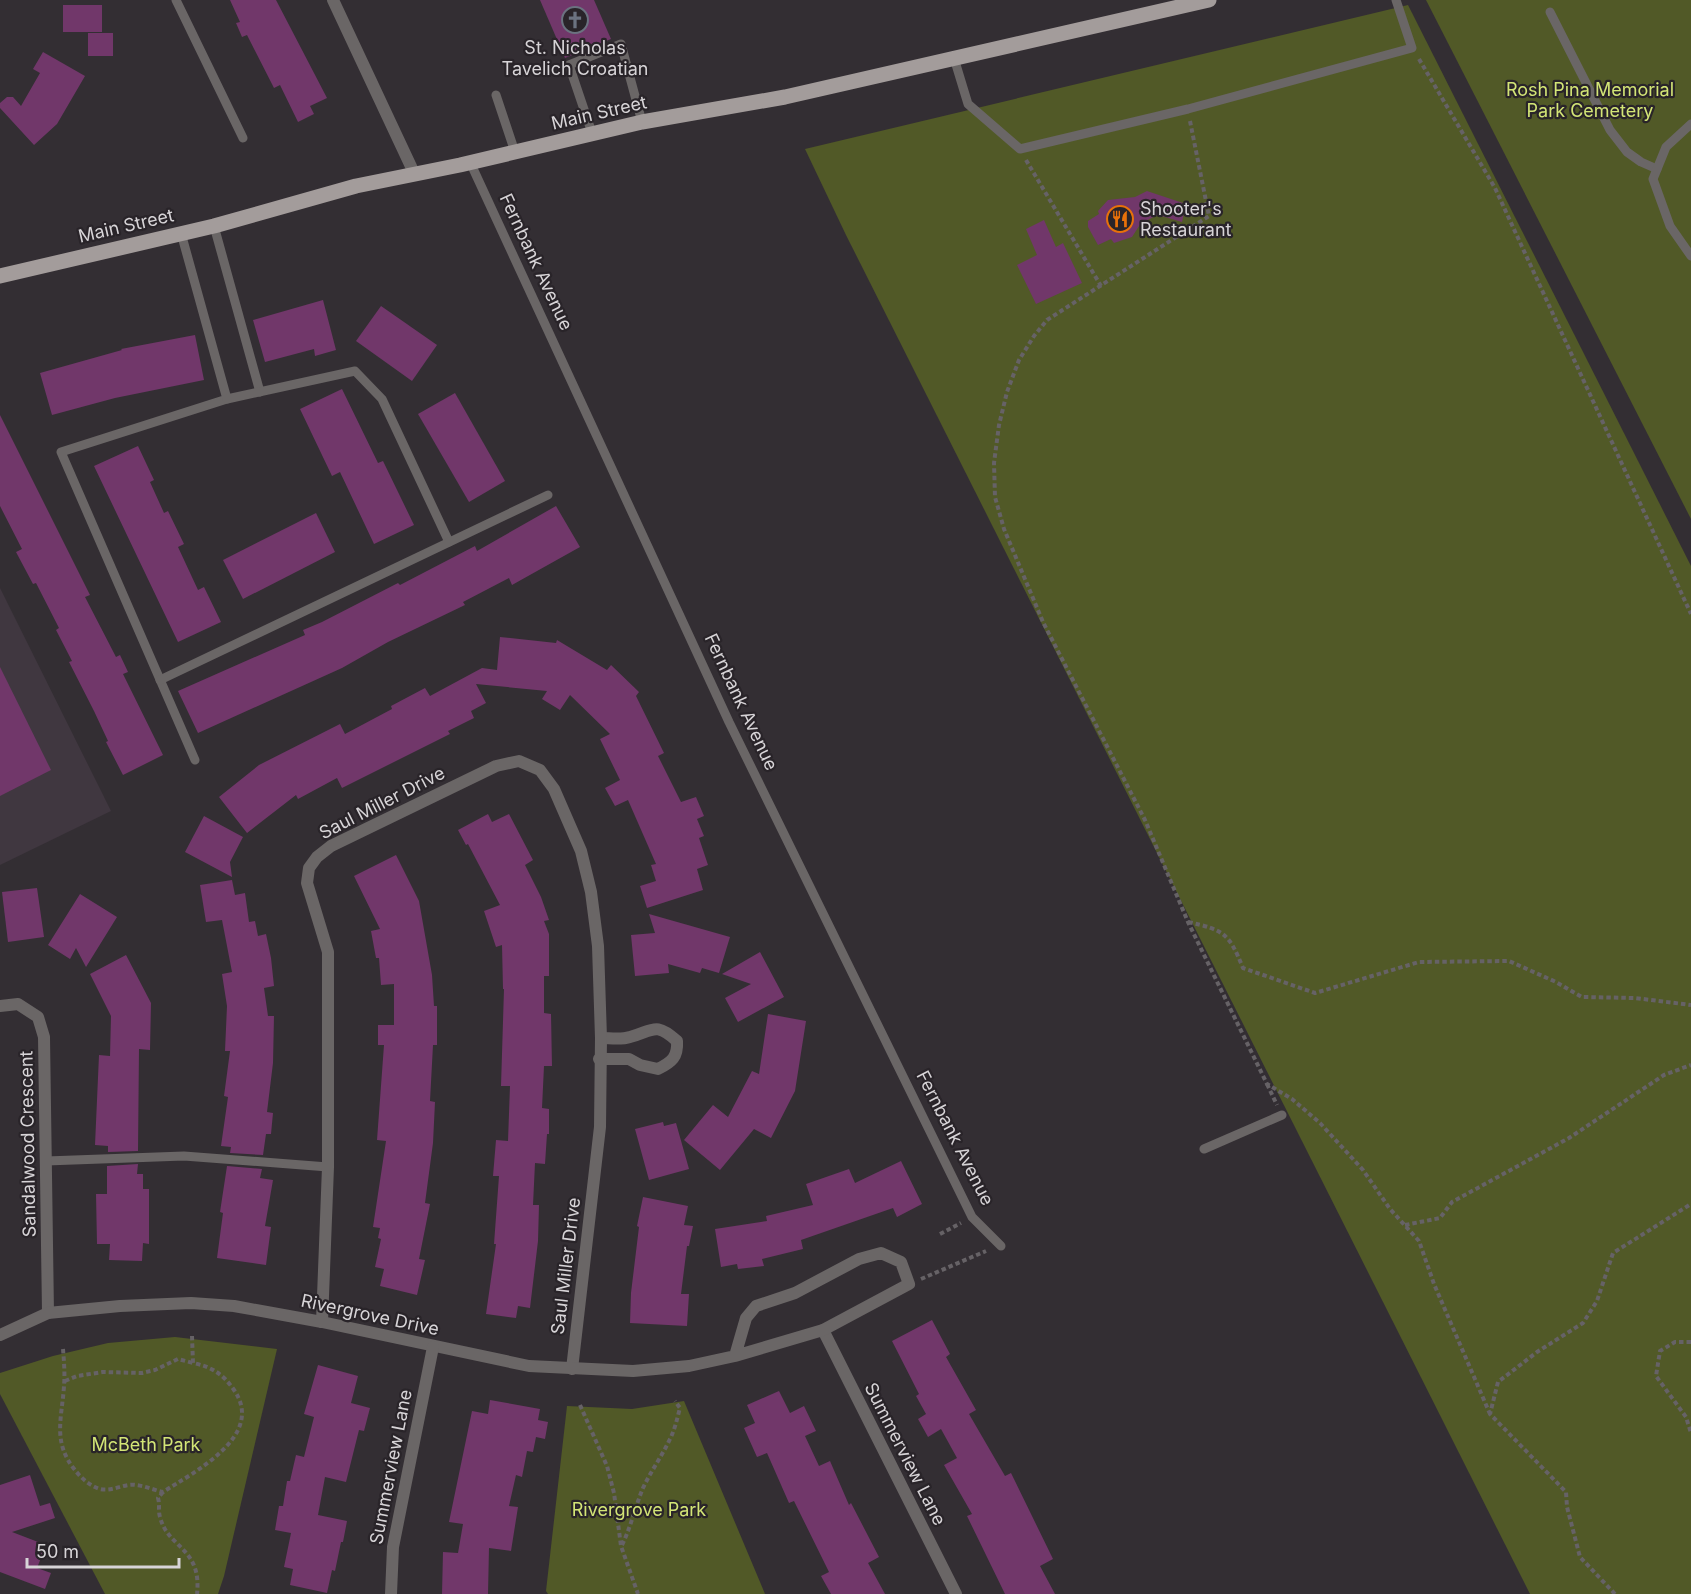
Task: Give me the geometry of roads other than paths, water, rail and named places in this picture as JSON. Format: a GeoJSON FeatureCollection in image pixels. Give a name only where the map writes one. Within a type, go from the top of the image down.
{"type":"FeatureCollection","features":[{"type":"Feature","properties":{"kind":"main road","name":"Main Street"},"geometry":{"type":"LineString","coordinates":[[0,276],[214,226],[356,186],[415,175],[642,122],[785,96],[1204,1]]}},
{"type":"Feature","properties":{"kind":"street"},"geometry":{"type":"LineString","coordinates":[[333,0],[415,175]]}},
{"type":"Feature","properties":{"kind":"street","name":"Saul Miller Drive"},"geometry":{"type":"LineString","coordinates":[[322,1322],[328,1167],[328,952],[307,883],[309,868],[317,857],[331,846],[496,766],[519,761],[540,770],[554,789],[581,851],[591,892],[598,946],[601,1038],[600,1127],[572,1369]]}},
{"type":"Feature","properties":{"kind":"street","name":"Sandalwood Crescent"},"geometry":{"type":"LineString","coordinates":[[0,1006],[18,1004],[38,1017],[44,1037],[48,1313]]}},
{"type":"Feature","properties":{"kind":"street"},"geometry":{"type":"LineString","coordinates":[[599,1059],[629,1059],[640,1065],[658,1069],[672,1062],[678,1051],[677,1041],[666,1031],[651,1029],[629,1038],[601,1038]]}},
{"type":"Feature","properties":{"kind":"street","name":"Rivergrove Drive"},"geometry":{"type":"LineString","coordinates":[[0,1335],[48,1313],[120,1305],[191,1302],[234,1306],[322,1322],[529,1366],[633,1371],[689,1366],[735,1356],[823,1330],[909,1284],[901,1262],[881,1253],[859,1259],[795,1293],[756,1306],[746,1318],[735,1356]]}},
{"type":"Feature","properties":{"kind":"street","name":"Summerview Lane"},"geometry":{"type":"LineString","coordinates":[[823,1330],[956,1594]]}},
{"type":"Feature","properties":{"kind":"street","name":"Summerview Lane"},"geometry":{"type":"LineString","coordinates":[[391,1594],[393,1547],[433,1347]]}},
{"type":"Feature","properties":{"kind":"lane"},"geometry":{"type":"LineString","coordinates":[[176,0],[243,138]]}},
{"type":"Feature","properties":{"kind":"lane"},"geometry":{"type":"LineString","coordinates":[[954,58],[969,104],[1020,149],[1188,109],[1412,48],[1396,0]]}},
{"type":"Feature","properties":{"kind":"lane"},"geometry":{"type":"LineString","coordinates":[[1550,12],[1610,130],[1627,152],[1657,170]]}},
{"type":"Feature","properties":{"kind":"lane"},"geometry":{"type":"LineString","coordinates":[[592,133],[569,65],[621,44],[642,122]]}},
{"type":"Feature","properties":{"kind":"lane"},"geometry":{"type":"LineString","coordinates":[[495,95],[515,152]]}},
{"type":"Feature","properties":{"kind":"lane"},"geometry":{"type":"LineString","coordinates":[[1691,124],[1666,147],[1653,179],[1670,226],[1691,256]]}},
{"type":"Feature","properties":{"kind":"lane","name":"Fernbank Avenue"},"geometry":{"type":"LineString","coordinates":[[470,162],[729,722],[972,1217],[1001,1246]]}},
{"type":"Feature","properties":{"kind":"lane"},"geometry":{"type":"LineString","coordinates":[[214,226],[260,392]]}},
{"type":"Feature","properties":{"kind":"lane"},"geometry":{"type":"LineString","coordinates":[[181,233],[227,399]]}},
{"type":"Feature","properties":{"kind":"lane"},"geometry":{"type":"LineString","coordinates":[[195,760],[61,452],[227,399],[355,371],[382,399],[449,542]]}},
{"type":"Feature","properties":{"kind":"lane"},"geometry":{"type":"LineString","coordinates":[[160,680],[548,495]]}},
{"type":"Feature","properties":{"kind":"lane"},"geometry":{"type":"LineString","coordinates":[[1204,1149],[1282,1115]]}},
{"type":"Feature","properties":{"kind":"lane"},"geometry":{"type":"LineString","coordinates":[[46,1161],[184,1156],[328,1167]]}},
{"type":"Feature","properties":{"kind":"place","name":"St. Nicholas Tavelich Croatian"},"geometry":{"type":"Point","coordinates":[575,20]}},
{"type":"Feature","properties":{"kind":"place","name":"Shooter's Restaurant"},"geometry":{"type":"Point","coordinates":[1120,219]}},
{"type":"Feature","properties":{"kind":"park label","name":"Rosh Pina Memorial Park Cemetery"},"geometry":{"type":"Point","coordinates":[1590,100]}},
{"type":"Feature","properties":{"kind":"park label","name":"McBeth Park"},"geometry":{"type":"Point","coordinates":[146,1445]}},
{"type":"Feature","properties":{"kind":"park label","name":"Rivergrove Park"},"geometry":{"type":"Point","coordinates":[639,1510]}}]}
